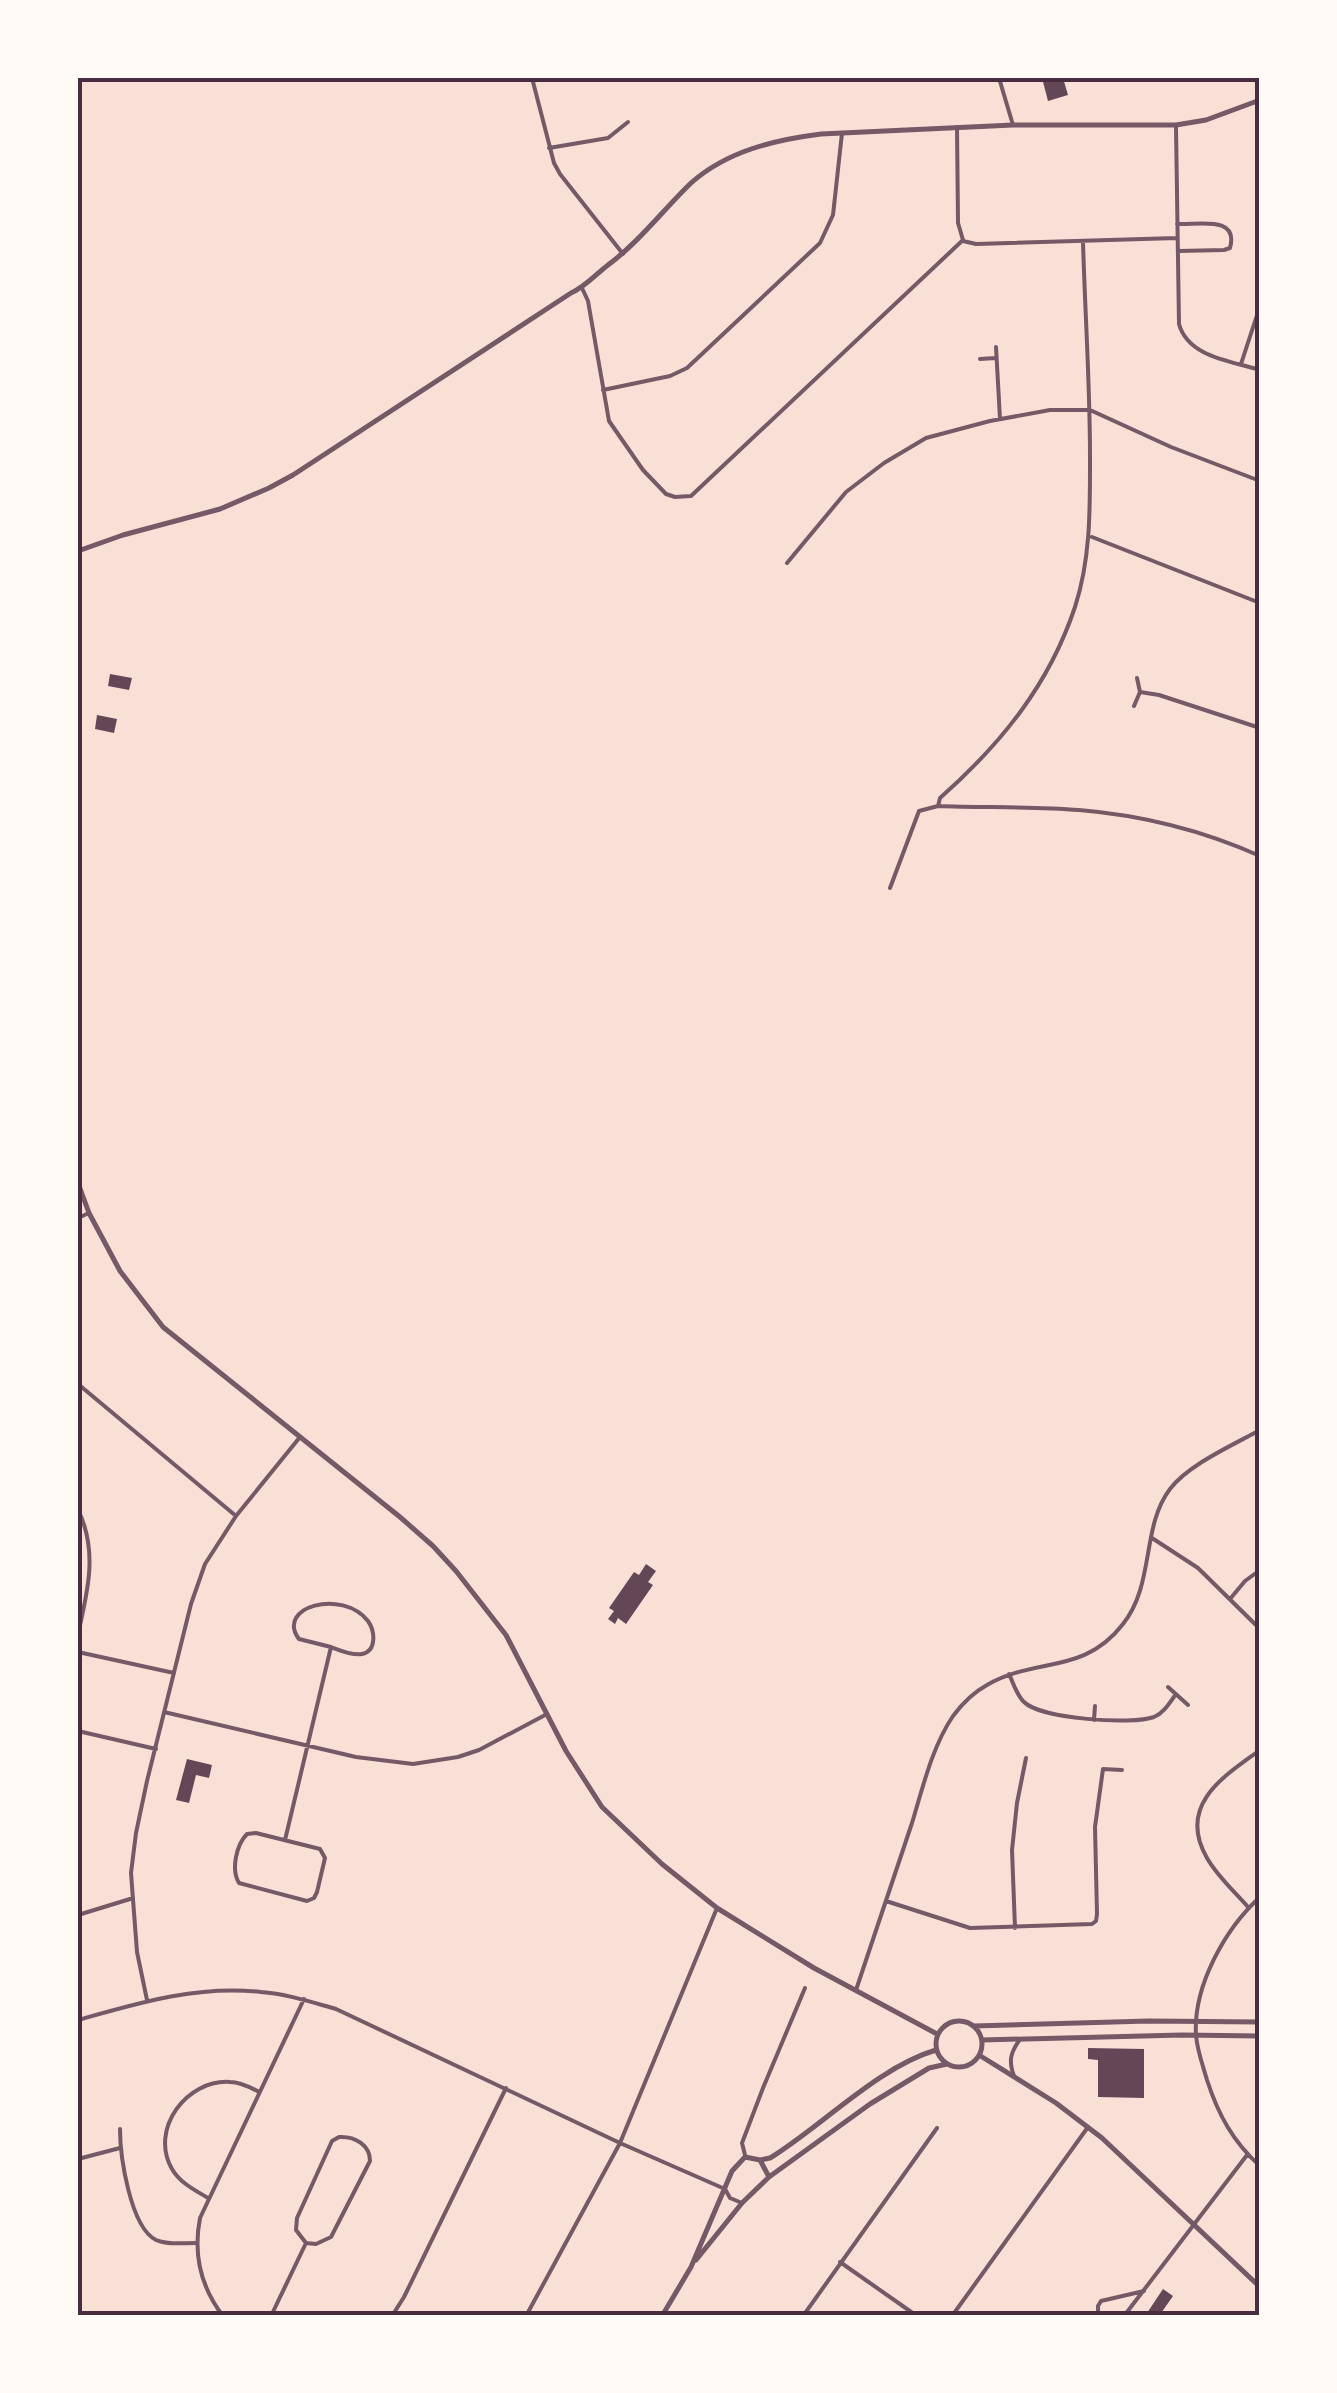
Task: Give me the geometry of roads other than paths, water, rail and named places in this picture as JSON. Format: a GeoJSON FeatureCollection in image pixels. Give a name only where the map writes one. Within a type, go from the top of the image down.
{"type":"FeatureCollection","features":[{"type":"Feature","properties":{"kind":"street"},"geometry":{"type":"LineString","coordinates":[[532,78],[549,148],[560,174],[624,254]]}},
{"type":"Feature","properties":{"kind":"street"},"geometry":{"type":"LineString","coordinates":[[999,78],[1013,125]]}},
{"type":"Feature","properties":{"kind":"street"},"geometry":{"type":"LineString","coordinates":[[78,551],[220,509],[293,475],[582,288],[624,254],[692,183],[721,162],[750,149],[791,138],[842,133],[1013,125],[1176,125],[1228,113],[1260,100]]}},
{"type":"Feature","properties":{"kind":"street"},"geometry":{"type":"LineString","coordinates":[[549,148],[608,138],[628,122]]}},
{"type":"Feature","properties":{"kind":"street"},"geometry":{"type":"LineString","coordinates":[[1176,125],[1182,334],[1198,350],[1260,370]]}},
{"type":"Feature","properties":{"kind":"street"},"geometry":{"type":"LineString","coordinates":[[957,127],[958,224],[967,244],[1178,238]]}},
{"type":"Feature","properties":{"kind":"street"},"geometry":{"type":"LineString","coordinates":[[603,390],[670,376],[687,368],[820,242],[833,215],[842,133]]}},
{"type":"Feature","properties":{"kind":"street"},"geometry":{"type":"LineString","coordinates":[[1177,224],[1223,225],[1232,236],[1230,248],[1224,250],[1178,251]]}},
{"type":"Feature","properties":{"kind":"street"},"geometry":{"type":"LineString","coordinates":[[582,288],[610,421],[643,470],[666,494],[690,496],[963,240]]}},
{"type":"Feature","properties":{"kind":"street"},"geometry":{"type":"LineString","coordinates":[[938,806],[940,798],[1014,723],[1050,668],[1076,606],[1090,536],[1090,410],[1082,242]]}},
{"type":"Feature","properties":{"kind":"street"},"geometry":{"type":"LineString","coordinates":[[1241,364],[1260,306]]}},
{"type":"Feature","properties":{"kind":"street"},"geometry":{"type":"LineString","coordinates":[[996,347],[1000,419]]}},
{"type":"Feature","properties":{"kind":"street"},"geometry":{"type":"LineString","coordinates":[[980,359],[996,358]]}},
{"type":"Feature","properties":{"kind":"street"},"geometry":{"type":"LineString","coordinates":[[786,563],[846,492],[926,438],[1050,410],[1090,410],[1260,480]]}},
{"type":"Feature","properties":{"kind":"street"},"geometry":{"type":"LineString","coordinates":[[1090,536],[1260,602]]}},
{"type":"Feature","properties":{"kind":"street"},"geometry":{"type":"LineString","coordinates":[[1134,706],[1140,692],[1137,678]]}},
{"type":"Feature","properties":{"kind":"street"},"geometry":{"type":"LineString","coordinates":[[1140,692],[1159,694],[1260,728]]}},
{"type":"Feature","properties":{"kind":"street"},"geometry":{"type":"LineString","coordinates":[[890,888],[918,810],[938,806],[1080,810],[1166,825],[1260,856]]}},
{"type":"Feature","properties":{"kind":"street"},"geometry":{"type":"LineString","coordinates":[[78,1183],[120,1271],[163,1327],[400,1516],[456,1571],[506,1635],[566,1751],[602,1807],[716,1908],[814,1968],[938,2034]]}},
{"type":"Feature","properties":{"kind":"street"},"geometry":{"type":"LineString","coordinates":[[78,1218],[89,1212]]}},
{"type":"Feature","properties":{"kind":"street"},"geometry":{"type":"LineString","coordinates":[[78,1384],[236,1516]]}},
{"type":"Feature","properties":{"kind":"street"},"geometry":{"type":"LineString","coordinates":[[856,1990],[946,1727],[970,1697],[986,1685],[1009,1674],[1077,1659],[1112,1637],[1136,1605],[1167,1493],[1180,1478],[1260,1430]]}},
{"type":"Feature","properties":{"kind":"street"},"geometry":{"type":"LineString","coordinates":[[146,2000],[137,1952],[131,1873],[136,1833],[192,1604],[205,1564],[236,1516],[300,1438]]}},
{"type":"Feature","properties":{"kind":"street"},"geometry":{"type":"LineString","coordinates":[[78,1510],[90,1556],[78,1634]]}},
{"type":"Feature","properties":{"kind":"street"},"geometry":{"type":"LineString","coordinates":[[1152,1538],[1198,1568],[1260,1630]]}},
{"type":"Feature","properties":{"kind":"street"},"geometry":{"type":"LineString","coordinates":[[1230,1599],[1245,1580],[1260,1570]]}},
{"type":"Feature","properties":{"kind":"street"},"geometry":{"type":"LineString","coordinates":[[331,1602],[344,1604],[370,1624],[374,1640],[366,1653],[330,1648],[296,1636],[294,1626],[305,1609],[331,1602]]}},
{"type":"Feature","properties":{"kind":"street"},"geometry":{"type":"LineString","coordinates":[[285,1840],[330,1648]]}},
{"type":"Feature","properties":{"kind":"street"},"geometry":{"type":"LineString","coordinates":[[78,1652],[174,1673]]}},
{"type":"Feature","properties":{"kind":"street"},"geometry":{"type":"LineString","coordinates":[[1009,1674],[1024,1702],[1048,1714],[1094,1720],[1152,1718],[1176,1694]]}},
{"type":"Feature","properties":{"kind":"street"},"geometry":{"type":"LineString","coordinates":[[1168,1687],[1188,1705]]}},
{"type":"Feature","properties":{"kind":"street"},"geometry":{"type":"LineString","coordinates":[[1094,1720],[1095,1706]]}},
{"type":"Feature","properties":{"kind":"street"},"geometry":{"type":"LineString","coordinates":[[164,1712],[378,1762],[414,1764],[479,1750],[547,1714]]}},
{"type":"Feature","properties":{"kind":"street"},"geometry":{"type":"LineString","coordinates":[[78,1732],[156,1749]]}},
{"type":"Feature","properties":{"kind":"street"},"geometry":{"type":"LineString","coordinates":[[1248,1907],[1206,1858],[1198,1817],[1202,1803],[1219,1780],[1259,1750]]}},
{"type":"Feature","properties":{"kind":"street"},"geometry":{"type":"LineString","coordinates":[[1015,1928],[1012,1850],[1016,1803],[1026,1758]]}},
{"type":"Feature","properties":{"kind":"street"},"geometry":{"type":"LineString","coordinates":[[886,1901],[970,1928],[1089,1925],[1096,1921],[1095,1827],[1103,1768],[1122,1770]]}},
{"type":"Feature","properties":{"kind":"street"},"geometry":{"type":"LineString","coordinates":[[256,1834],[285,1840],[320,1849],[325,1855],[318,1892],[311,1899],[242,1886],[236,1880],[234,1874],[244,1837],[256,1834]]}},
{"type":"Feature","properties":{"kind":"street"},"geometry":{"type":"LineString","coordinates":[[1260,1897],[1225,1938],[1208,1972],[1196,2035],[1225,2127],[1260,2166]]}},
{"type":"Feature","properties":{"kind":"street"},"geometry":{"type":"LineString","coordinates":[[78,1914],[132,1898]]}},
{"type":"Feature","properties":{"kind":"street"},"geometry":{"type":"LineString","coordinates":[[526,2316],[620,2143],[716,1908]]}},
{"type":"Feature","properties":{"kind":"street"},"geometry":{"type":"LineString","coordinates":[[745,2157],[742,2143],[806,1988]]}},
{"type":"Feature","properties":{"kind":"street"},"geometry":{"type":"LineString","coordinates":[[78,2020],[146,2000],[191,1992],[256,1991],[304,2000],[336,2009],[725,2189],[730,2198],[742,2203]]}},
{"type":"Feature","properties":{"kind":"street"},"geometry":{"type":"LineString","coordinates":[[223,2316],[206,2290],[198,2267],[200,2218],[304,2000]]}},
{"type":"Feature","properties":{"kind":"street"},"geometry":{"type":"LineString","coordinates":[[691,2266],[742,2203],[769,2178],[870,2104],[928,2068],[947,2064],[963,2067],[974,2062],[982,2040],[974,2026],[954,2021],[938,2034],[936,2050],[947,2064]]}},
{"type":"Feature","properties":{"kind":"street"},"geometry":{"type":"LineString","coordinates":[[974,2026],[1260,2022]]}},
{"type":"Feature","properties":{"kind":"street"},"geometry":{"type":"LineString","coordinates":[[982,2040],[1260,2036]]}},
{"type":"Feature","properties":{"kind":"street"},"geometry":{"type":"LineString","coordinates":[[1015,2077],[1010,2059],[1020,2039]]}},
{"type":"Feature","properties":{"kind":"street"},"geometry":{"type":"LineString","coordinates":[[745,2157],[760,2160],[780,2152],[861,2091],[920,2055],[936,2050]]}},
{"type":"Feature","properties":{"kind":"street"},"geometry":{"type":"LineString","coordinates":[[979,2055],[1088,2127],[1260,2287]]}},
{"type":"Feature","properties":{"kind":"street"},"geometry":{"type":"LineString","coordinates":[[208,2198],[186,2185],[169,2162],[167,2131],[176,2108],[192,2092],[216,2082],[236,2082],[260,2092]]}},
{"type":"Feature","properties":{"kind":"street"},"geometry":{"type":"LineString","coordinates":[[392,2316],[506,2088]]}},
{"type":"Feature","properties":{"kind":"street"},"geometry":{"type":"LineString","coordinates":[[952,2316],[1088,2127]]}},
{"type":"Feature","properties":{"kind":"street"},"geometry":{"type":"LineString","coordinates":[[803,2316],[937,2128]]}},
{"type":"Feature","properties":{"kind":"street"},"geometry":{"type":"LineString","coordinates":[[120,2129],[120,2148],[134,2206],[147,2234],[165,2243],[196,2243]]}},
{"type":"Feature","properties":{"kind":"street"},"geometry":{"type":"LineString","coordinates":[[339,2137],[354,2139],[366,2148],[370,2162],[330,2238],[316,2244],[306,2243],[298,2234],[296,2223],[314,2176],[332,2141],[339,2137]]}},
{"type":"Feature","properties":{"kind":"street"},"geometry":{"type":"LineString","coordinates":[[78,2159],[120,2148]]}},
{"type":"Feature","properties":{"kind":"street"},"geometry":{"type":"LineString","coordinates":[[1124,2316],[1247,2154]]}},
{"type":"Feature","properties":{"kind":"street"},"geometry":{"type":"LineString","coordinates":[[662,2316],[691,2266],[736,2165],[745,2157]]}},
{"type":"Feature","properties":{"kind":"street"},"geometry":{"type":"LineString","coordinates":[[760,2160],[769,2178]]}},
{"type":"Feature","properties":{"kind":"street"},"geometry":{"type":"LineString","coordinates":[[271,2316],[306,2243]]}},
{"type":"Feature","properties":{"kind":"street"},"geometry":{"type":"LineString","coordinates":[[840,2262],[917,2316]]}},
{"type":"Feature","properties":{"kind":"street"},"geometry":{"type":"LineString","coordinates":[[1098,2316],[1101,2300],[1144,2290]]}},
{"type":"Feature","properties":{"kind":"street"},"geometry":{"type":"LineString","coordinates":[[78,2309],[84,2316]]}}]}
